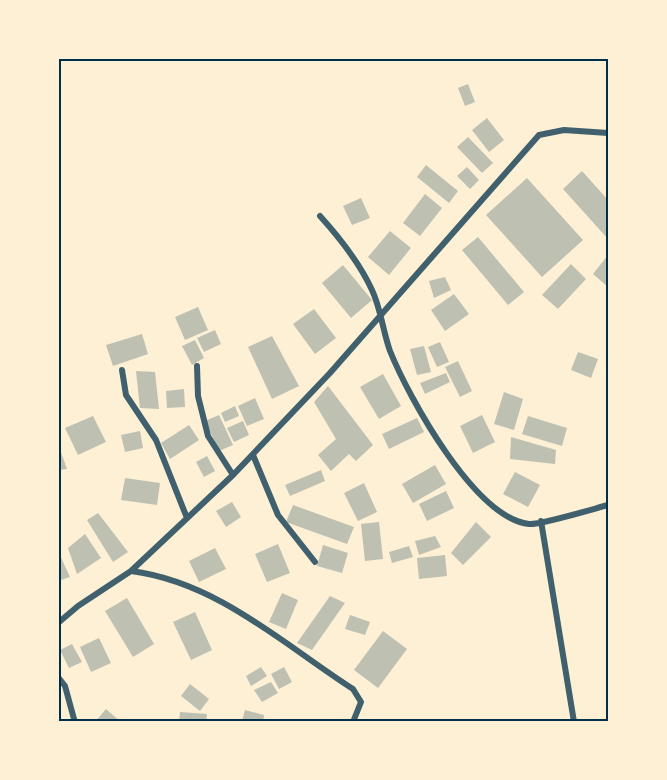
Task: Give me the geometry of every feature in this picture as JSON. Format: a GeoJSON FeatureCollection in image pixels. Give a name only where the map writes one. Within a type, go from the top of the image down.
{"type":"FeatureCollection","features":[{"type":"Feature","properties":{"kind":"street"},"geometry":{"type":"LineString","coordinates":[[58,622],[131,571],[253,455],[379,317],[539,135],[564,130],[609,133]]}},
{"type":"Feature","properties":{"kind":"street"},"geometry":{"type":"LineString","coordinates":[[320,216],[373,291],[391,352],[422,416],[462,474],[494,510],[529,524],[609,505]]}},
{"type":"Feature","properties":{"kind":"street"},"geometry":{"type":"LineString","coordinates":[[197,366],[198,396],[208,436],[233,475]]}},
{"type":"Feature","properties":{"kind":"street"},"geometry":{"type":"LineString","coordinates":[[122,370],[126,395],[156,440],[187,518]]}},
{"type":"Feature","properties":{"kind":"street"},"geometry":{"type":"LineString","coordinates":[[253,455],[278,515],[315,562]]}},
{"type":"Feature","properties":{"kind":"street"},"geometry":{"type":"LineString","coordinates":[[541,521],[574,722]]}},
{"type":"Feature","properties":{"kind":"street"},"geometry":{"type":"LineString","coordinates":[[131,571],[171,578],[249,616],[354,689],[361,702],[353,722]]}},
{"type":"Feature","properties":{"kind":"street"},"geometry":{"type":"LineString","coordinates":[[58,677],[65,686],[74,718]]}},
{"type":"Feature","properties":{"kind":"building"},"geometry":{"type":"Polygon","coordinates":[[[468,84],[475,102],[465,106],[458,88],[468,84]]]}},
{"type":"Feature","properties":{"kind":"building"},"geometry":{"type":"Polygon","coordinates":[[[487,118],[504,140],[489,152],[472,130],[487,118]]]}},
{"type":"Feature","properties":{"kind":"building"},"geometry":{"type":"Polygon","coordinates":[[[468,137],[493,163],[482,173],[457,147],[468,137]]]}},
{"type":"Feature","properties":{"kind":"building"},"geometry":{"type":"Polygon","coordinates":[[[426,165],[458,191],[449,203],[417,177],[426,165]]]}},
{"type":"Feature","properties":{"kind":"building"},"geometry":{"type":"Polygon","coordinates":[[[467,167],[479,180],[470,189],[457,176],[467,167]]]}},
{"type":"Feature","properties":{"kind":"building"},"geometry":{"type":"Polygon","coordinates":[[[582,171],[608,200],[608,239],[563,189],[582,171]]]}},
{"type":"Feature","properties":{"kind":"building"},"geometry":{"type":"Polygon","coordinates":[[[527,178],[583,240],[542,277],[486,215],[527,178]]]}},
{"type":"Feature","properties":{"kind":"building"},"geometry":{"type":"Polygon","coordinates":[[[425,194],[442,208],[420,236],[403,223],[425,194]]]}},
{"type":"Feature","properties":{"kind":"building"},"geometry":{"type":"Polygon","coordinates":[[[361,198],[370,218],[352,225],[343,206],[361,198]]]}},
{"type":"Feature","properties":{"kind":"building"},"geometry":{"type":"Polygon","coordinates":[[[390,231],[411,248],[389,275],[368,257],[390,231]]]}},
{"type":"Feature","properties":{"kind":"building"},"geometry":{"type":"Polygon","coordinates":[[[478,237],[524,292],[508,305],[462,250],[478,237]]]}},
{"type":"Feature","properties":{"kind":"building"},"geometry":{"type":"Polygon","coordinates":[[[608,255],[608,287],[593,274],[608,255]]]}},
{"type":"Feature","properties":{"kind":"building"},"geometry":{"type":"Polygon","coordinates":[[[571,264],[586,279],[558,309],[542,295],[571,264]]]}},
{"type":"Feature","properties":{"kind":"building"},"geometry":{"type":"Polygon","coordinates":[[[343,265],[372,300],[351,318],[322,283],[343,265]]]}},
{"type":"Feature","properties":{"kind":"building"},"geometry":{"type":"Polygon","coordinates":[[[445,277],[451,290],[434,298],[429,281],[445,277]]]}},
{"type":"Feature","properties":{"kind":"building"},"geometry":{"type":"Polygon","coordinates":[[[454,294],[469,314],[445,331],[431,310],[454,294]]]}},
{"type":"Feature","properties":{"kind":"building"},"geometry":{"type":"Polygon","coordinates":[[[198,307],[208,330],[185,340],[175,317],[198,307]]]}},
{"type":"Feature","properties":{"kind":"building"},"geometry":{"type":"Polygon","coordinates":[[[314,309],[336,338],[315,354],[293,324],[314,309]]]}},
{"type":"Feature","properties":{"kind":"building"},"geometry":{"type":"Polygon","coordinates":[[[215,330],[221,344],[204,352],[197,338],[215,330]]]}},
{"type":"Feature","properties":{"kind":"building"},"geometry":{"type":"Polygon","coordinates":[[[142,334],[148,354],[113,366],[106,345],[142,334]]]}},
{"type":"Feature","properties":{"kind":"building"},"geometry":{"type":"Polygon","coordinates":[[[272,336],[299,386],[272,399],[248,347],[272,336]]]}},
{"type":"Feature","properties":{"kind":"building"},"geometry":{"type":"Polygon","coordinates":[[[195,340],[204,358],[192,365],[182,346],[195,340]]]}},
{"type":"Feature","properties":{"kind":"building"},"geometry":{"type":"Polygon","coordinates":[[[440,342],[449,362],[437,367],[428,347],[440,342]]]}},
{"type":"Feature","properties":{"kind":"building"},"geometry":{"type":"Polygon","coordinates":[[[424,346],[431,372],[417,375],[410,349],[424,346]]]}},
{"type":"Feature","properties":{"kind":"building"},"geometry":{"type":"Polygon","coordinates":[[[578,352],[598,359],[591,378],[571,370],[578,352]]]}},
{"type":"Feature","properties":{"kind":"building"},"geometry":{"type":"Polygon","coordinates":[[[458,361],[472,391],[460,397],[445,367],[458,361]]]}},
{"type":"Feature","properties":{"kind":"building"},"geometry":{"type":"Polygon","coordinates":[[[136,371],[155,372],[159,409],[140,408],[136,371]]]}},
{"type":"Feature","properties":{"kind":"building"},"geometry":{"type":"Polygon","coordinates":[[[446,373],[450,382],[425,394],[420,383],[446,373]]]}},
{"type":"Feature","properties":{"kind":"building"},"geometry":{"type":"Polygon","coordinates":[[[383,374],[401,406],[379,419],[360,387],[383,374]]]}},
{"type":"Feature","properties":{"kind":"building"},"geometry":{"type":"Polygon","coordinates":[[[328,386],[373,445],[356,461],[349,454],[331,471],[318,455],[336,439],[314,402],[328,386]]]}},
{"type":"Feature","properties":{"kind":"building"},"geometry":{"type":"Polygon","coordinates":[[[184,389],[185,407],[167,408],[166,391],[184,389]]]}},
{"type":"Feature","properties":{"kind":"building"},"geometry":{"type":"Polygon","coordinates":[[[504,392],[523,399],[514,430],[494,424],[504,392]]]}},
{"type":"Feature","properties":{"kind":"building"},"geometry":{"type":"Polygon","coordinates":[[[255,398],[264,419],[247,426],[238,406],[255,398]]]}},
{"type":"Feature","properties":{"kind":"building"},"geometry":{"type":"Polygon","coordinates":[[[235,406],[239,416],[225,422],[221,413],[235,406]]]}},
{"type":"Feature","properties":{"kind":"building"},"geometry":{"type":"Polygon","coordinates":[[[219,415],[233,445],[219,451],[205,421],[219,415]]]}},
{"type":"Feature","properties":{"kind":"building"},"geometry":{"type":"Polygon","coordinates":[[[482,415],[495,442],[473,453],[460,426],[482,415]]]}},
{"type":"Feature","properties":{"kind":"building"},"geometry":{"type":"Polygon","coordinates":[[[93,416],[106,442],[78,455],[65,428],[93,416]]]}},
{"type":"Feature","properties":{"kind":"building"},"geometry":{"type":"Polygon","coordinates":[[[528,416],[567,428],[562,446],[522,434],[528,416]]]}},
{"type":"Feature","properties":{"kind":"building"},"geometry":{"type":"Polygon","coordinates":[[[417,418],[424,432],[389,449],[382,434],[417,418]]]}},
{"type":"Feature","properties":{"kind":"building"},"geometry":{"type":"Polygon","coordinates":[[[243,421],[249,435],[234,442],[227,428],[243,421]]]}},
{"type":"Feature","properties":{"kind":"building"},"geometry":{"type":"Polygon","coordinates":[[[189,425],[199,440],[170,459],[161,443],[189,425]]]}},
{"type":"Feature","properties":{"kind":"building"},"geometry":{"type":"Polygon","coordinates":[[[140,431],[143,448],[125,452],[121,435],[140,431]]]}},
{"type":"Feature","properties":{"kind":"building"},"geometry":{"type":"Polygon","coordinates":[[[511,437],[556,450],[555,464],[510,459],[511,437]]]}},
{"type":"Feature","properties":{"kind":"building"},"geometry":{"type":"Polygon","coordinates":[[[58,444],[67,469],[58,470],[58,444]]]}},
{"type":"Feature","properties":{"kind":"building"},"geometry":{"type":"Polygon","coordinates":[[[207,456],[215,471],[204,477],[196,462],[207,456]]]}},
{"type":"Feature","properties":{"kind":"building"},"geometry":{"type":"Polygon","coordinates":[[[435,465],[446,484],[413,503],[402,484],[435,465]]]}},
{"type":"Feature","properties":{"kind":"building"},"geometry":{"type":"Polygon","coordinates":[[[321,470],[325,481],[290,496],[285,485],[321,470]]]}},
{"type":"Feature","properties":{"kind":"building"},"geometry":{"type":"Polygon","coordinates":[[[515,472],[540,485],[528,507],[503,494],[515,472]]]}},
{"type":"Feature","properties":{"kind":"building"},"geometry":{"type":"Polygon","coordinates":[[[125,478],[160,483],[157,505],[121,500],[125,478]]]}},
{"type":"Feature","properties":{"kind":"building"},"geometry":{"type":"Polygon","coordinates":[[[364,483],[377,512],[358,521],[344,493],[364,483]]]}},
{"type":"Feature","properties":{"kind":"building"},"geometry":{"type":"Polygon","coordinates":[[[446,491],[454,508],[427,521],[419,504],[446,491]]]}},
{"type":"Feature","properties":{"kind":"building"},"geometry":{"type":"Polygon","coordinates":[[[232,502],[241,517],[226,527],[216,511],[232,502]]]}},
{"type":"Feature","properties":{"kind":"building"},"geometry":{"type":"Polygon","coordinates":[[[293,505],[354,527],[347,544],[286,522],[293,505]]]}},
{"type":"Feature","properties":{"kind":"building"},"geometry":{"type":"Polygon","coordinates":[[[98,513],[128,552],[113,562],[87,520],[98,513]]]}},
{"type":"Feature","properties":{"kind":"building"},"geometry":{"type":"Polygon","coordinates":[[[379,522],[383,559],[365,561],[361,524],[379,522]]]}},
{"type":"Feature","properties":{"kind":"building"},"geometry":{"type":"Polygon","coordinates":[[[476,522],[491,537],[463,565],[451,553],[476,522]]]}},
{"type":"Feature","properties":{"kind":"building"},"geometry":{"type":"Polygon","coordinates":[[[85,534],[101,558],[77,574],[68,548],[85,534]]]}},
{"type":"Feature","properties":{"kind":"building"},"geometry":{"type":"Polygon","coordinates":[[[435,536],[441,547],[419,555],[415,541],[435,536]]]}},
{"type":"Feature","properties":{"kind":"building"},"geometry":{"type":"Polygon","coordinates":[[[278,544],[290,573],[267,582],[255,554],[278,544]]]}},
{"type":"Feature","properties":{"kind":"building"},"geometry":{"type":"Polygon","coordinates":[[[323,545],[348,553],[342,573],[317,566],[323,545]]]}},
{"type":"Feature","properties":{"kind":"building"},"geometry":{"type":"Polygon","coordinates":[[[409,546],[413,557],[392,563],[389,552],[409,546]]]}},
{"type":"Feature","properties":{"kind":"building"},"geometry":{"type":"Polygon","coordinates":[[[215,548],[226,569],[199,582],[189,561],[215,548]]]}},
{"type":"Feature","properties":{"kind":"building"},"geometry":{"type":"Polygon","coordinates":[[[58,551],[70,577],[58,581],[58,551]]]}},
{"type":"Feature","properties":{"kind":"building"},"geometry":{"type":"Polygon","coordinates":[[[445,555],[447,576],[419,579],[417,558],[445,555]]]}},
{"type":"Feature","properties":{"kind":"building"},"geometry":{"type":"Polygon","coordinates":[[[282,593],[298,600],[286,629],[269,622],[282,593]]]}},
{"type":"Feature","properties":{"kind":"building"},"geometry":{"type":"Polygon","coordinates":[[[330,596],[345,603],[312,650],[297,643],[330,596]]]}},
{"type":"Feature","properties":{"kind":"building"},"geometry":{"type":"Polygon","coordinates":[[[127,598],[154,644],[133,657],[105,611],[127,598]]]}},
{"type":"Feature","properties":{"kind":"building"},"geometry":{"type":"Polygon","coordinates":[[[195,612],[212,650],[191,660],[173,622],[195,612]]]}},
{"type":"Feature","properties":{"kind":"building"},"geometry":{"type":"Polygon","coordinates":[[[350,615],[370,622],[365,635],[345,629],[350,615]]]}},
{"type":"Feature","properties":{"kind":"building"},"geometry":{"type":"Polygon","coordinates":[[[383,631],[407,649],[378,688],[354,670],[383,631]]]}},
{"type":"Feature","properties":{"kind":"building"},"geometry":{"type":"Polygon","coordinates":[[[99,638],[111,663],[91,672],[80,647],[99,638]]]}},
{"type":"Feature","properties":{"kind":"building"},"geometry":{"type":"Polygon","coordinates":[[[72,644],[82,662],[69,668],[60,650],[72,644]]]}},
{"type":"Feature","properties":{"kind":"building"},"geometry":{"type":"Polygon","coordinates":[[[261,667],[267,676],[251,686],[246,676],[261,667]]]}},
{"type":"Feature","properties":{"kind":"building"},"geometry":{"type":"Polygon","coordinates":[[[284,667],[292,682],[279,689],[271,674],[284,667]]]}},
{"type":"Feature","properties":{"kind":"building"},"geometry":{"type":"Polygon","coordinates":[[[271,682],[278,693],[262,702],[254,690],[271,682]]]}},
{"type":"Feature","properties":{"kind":"building"},"geometry":{"type":"Polygon","coordinates":[[[190,684],[209,699],[200,711],[181,696],[190,684]]]}},
{"type":"Feature","properties":{"kind":"building"},"geometry":{"type":"Polygon","coordinates":[[[106,709],[121,722],[95,722],[106,709]]]}},
{"type":"Feature","properties":{"kind":"building"},"geometry":{"type":"Polygon","coordinates":[[[245,710],[264,715],[263,722],[242,721],[245,710]]]}},
{"type":"Feature","properties":{"kind":"building"},"geometry":{"type":"Polygon","coordinates":[[[180,712],[207,714],[206,722],[179,722],[180,712]]]}}]}
